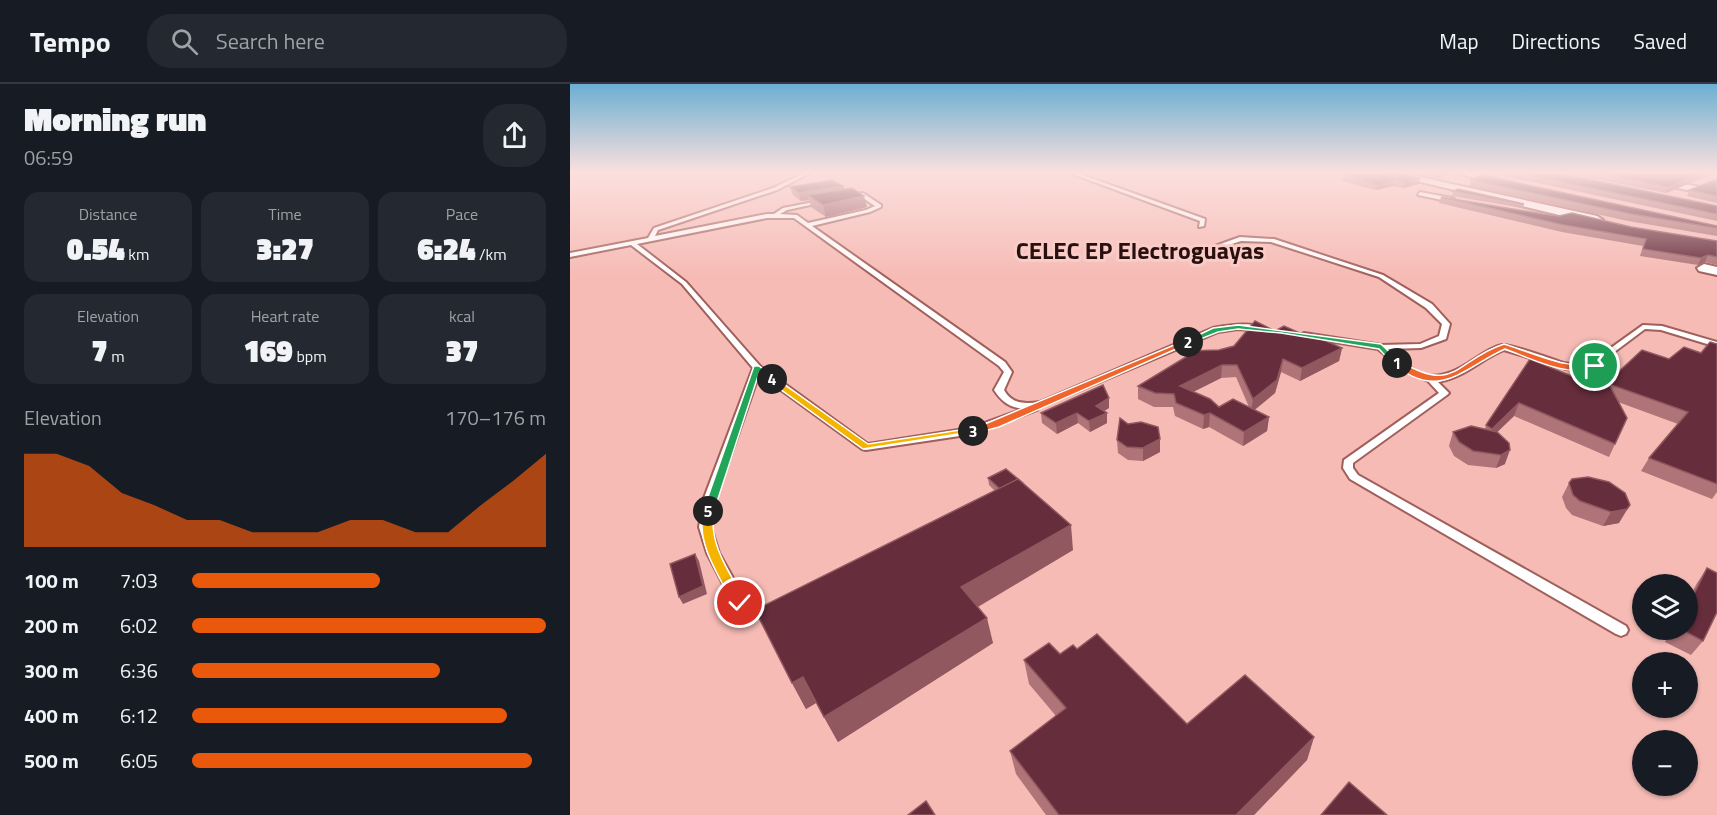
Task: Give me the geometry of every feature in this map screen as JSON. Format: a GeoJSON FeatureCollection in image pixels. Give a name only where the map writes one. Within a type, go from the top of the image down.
{"type":"FeatureCollection","features":[{"type":"Feature","properties":{"kind":"street"},"geometry":{"type":"LineString","coordinates":[[1539,207],[1607,222]]}},
{"type":"Feature","properties":{"kind":"lane"},"geometry":{"type":"LineString","coordinates":[[650,240],[656,229],[721,207]]}},
{"type":"Feature","properties":{"kind":"lane"},"geometry":{"type":"LineString","coordinates":[[777,214],[794,207]]}},
{"type":"Feature","properties":{"kind":"lane"},"geometry":{"type":"LineString","coordinates":[[807,225],[877,207]]}},
{"type":"Feature","properties":{"kind":"lane"},"geometry":{"type":"LineString","coordinates":[[1167,207],[1203,220],[1201,226]]}},
{"type":"Feature","properties":{"kind":"lane"},"geometry":{"type":"LineString","coordinates":[[570,255],[777,214],[795,216],[1002,364],[1008,372],[999,390],[1004,399],[1013,406],[1042,404]]}},
{"type":"Feature","properties":{"kind":"lane"},"geometry":{"type":"LineString","coordinates":[[1549,217],[1575,215]]}},
{"type":"Feature","properties":{"kind":"lane"},"geometry":{"type":"LineString","coordinates":[[1196,254],[1240,239],[1272,240],[1381,276],[1429,306],[1446,324],[1443,337],[1421,346],[1381,347],[1292,333]]}},
{"type":"Feature","properties":{"kind":"lane"},"geometry":{"type":"LineString","coordinates":[[632,243],[684,283],[757,368],[866,447],[973,431],[995,425],[1216,330],[1238,327],[1270,330]]}},
{"type":"Feature","properties":{"kind":"lane"},"geometry":{"type":"LineString","coordinates":[[1381,347],[1395,362],[1418,376],[1432,380],[1458,374],[1485,355],[1504,347],[1566,366],[1589,368],[1643,327],[1662,328],[1717,345]]}},
{"type":"Feature","properties":{"kind":"lane"},"geometry":{"type":"LineString","coordinates":[[740,603],[713,553],[705,527],[710,498],[757,368]]}},
{"type":"Feature","properties":{"kind":"lane"},"geometry":{"type":"LineString","coordinates":[[1432,380],[1444,393],[1348,462],[1348,468],[1354,477],[1621,630]]}},
{"type":"Feature","properties":{"kind":"building"},"geometry":{"type":"Polygon","coordinates":[[[1485,207],[1502,207],[1559,216],[1572,213],[1631,227],[1717,241],[1717,257],[1708,255],[1701,258],[1643,249],[1646,239],[1564,225],[1485,207]]]}},
{"type":"Feature","properties":{"kind":"building"},"geometry":{"type":"Polygon","coordinates":[[[1599,207],[1630,207],[1717,226],[1717,228],[1599,207]]]}},
{"type":"Feature","properties":{"kind":"building"},"geometry":{"type":"Polygon","coordinates":[[[1684,207],[1717,207],[1717,214],[1684,207]]]}},
{"type":"Feature","properties":{"kind":"building"},"geometry":{"type":"Polygon","coordinates":[[[1255,321],[1275,331],[1284,326],[1304,335],[1308,333],[1342,348],[1302,368],[1283,359],[1277,380],[1253,399],[1237,365],[1222,365],[1180,386],[1210,399],[1219,407],[1233,399],[1269,417],[1244,432],[1210,413],[1204,415],[1176,403],[1174,394],[1155,393],[1138,386],[1186,357],[1186,351],[1219,350],[1234,346],[1255,321]]]}},
{"type":"Feature","properties":{"kind":"building"},"geometry":{"type":"Polygon","coordinates":[[[1710,342],[1717,344],[1717,484],[1649,458],[1688,412],[1609,384],[1627,418],[1615,444],[1519,403],[1492,429],[1486,425],[1530,359],[1601,388],[1642,350],[1669,359],[1684,347],[1701,353],[1710,342]]]}},
{"type":"Feature","properties":{"kind":"building"},"geometry":{"type":"Polygon","coordinates":[[[1103,385],[1109,398],[1096,406],[1107,413],[1089,421],[1077,413],[1056,423],[1041,413],[1103,385]]]}},
{"type":"Feature","properties":{"kind":"building"},"geometry":{"type":"Polygon","coordinates":[[[1120,418],[1128,424],[1141,422],[1158,427],[1160,439],[1143,448],[1127,447],[1117,440],[1120,418]]]}},
{"type":"Feature","properties":{"kind":"building"},"geometry":{"type":"Polygon","coordinates":[[[1471,426],[1497,432],[1509,443],[1510,450],[1501,455],[1473,451],[1459,442],[1453,432],[1471,426]]]}},
{"type":"Feature","properties":{"kind":"building"},"geometry":{"type":"Polygon","coordinates":[[[1006,469],[1018,479],[1000,489],[988,478],[1006,469]]]}},
{"type":"Feature","properties":{"kind":"building"},"geometry":{"type":"Polygon","coordinates":[[[1588,477],[1609,482],[1625,493],[1630,505],[1627,509],[1611,512],[1580,501],[1573,495],[1569,483],[1572,479],[1588,477]]]}},
{"type":"Feature","properties":{"kind":"building"},"geometry":{"type":"Polygon","coordinates":[[[1018,479],[1071,525],[961,587],[987,618],[824,717],[803,677],[792,683],[755,610],[1018,479]]]}},
{"type":"Feature","properties":{"kind":"building"},"geometry":{"type":"Polygon","coordinates":[[[695,554],[703,586],[679,597],[670,564],[695,554]]]}},
{"type":"Feature","properties":{"kind":"building"},"geometry":{"type":"Polygon","coordinates":[[[1707,568],[1717,573],[1717,612],[1703,641],[1698,638],[1698,586],[1707,568]]]}},
{"type":"Feature","properties":{"kind":"building"},"geometry":{"type":"Polygon","coordinates":[[[1097,634],[1187,724],[1245,675],[1314,737],[1236,815],[1059,815],[1010,751],[1066,708],[1024,660],[1049,643],[1060,654],[1073,645],[1077,649],[1097,634]]]}},
{"type":"Feature","properties":{"kind":"building"},"geometry":{"type":"Polygon","coordinates":[[[1349,782],[1387,815],[1321,815],[1349,782]]]}},
{"type":"Feature","properties":{"kind":"building"},"geometry":{"type":"Polygon","coordinates":[[[926,801],[935,815],[908,815],[926,801]]]}},
{"type":"Feature","properties":{"kind":"district","name":"CELEC EP Electroguayas"},"geometry":{"type":"Point","coordinates":[1140,250]}},
{"type":"Feature","properties":{"kind":"route"},"geometry":{"type":"LineString","coordinates":[[740,603],[713,553],[705,527],[710,498],[757,368],[866,447],[973,431],[995,425],[1216,330],[1238,327],[1281,331],[1381,347],[1395,362],[1418,376],[1432,380],[1458,374],[1485,355],[1504,347],[1566,366],[1582,369],[1595,366]]}}]}
